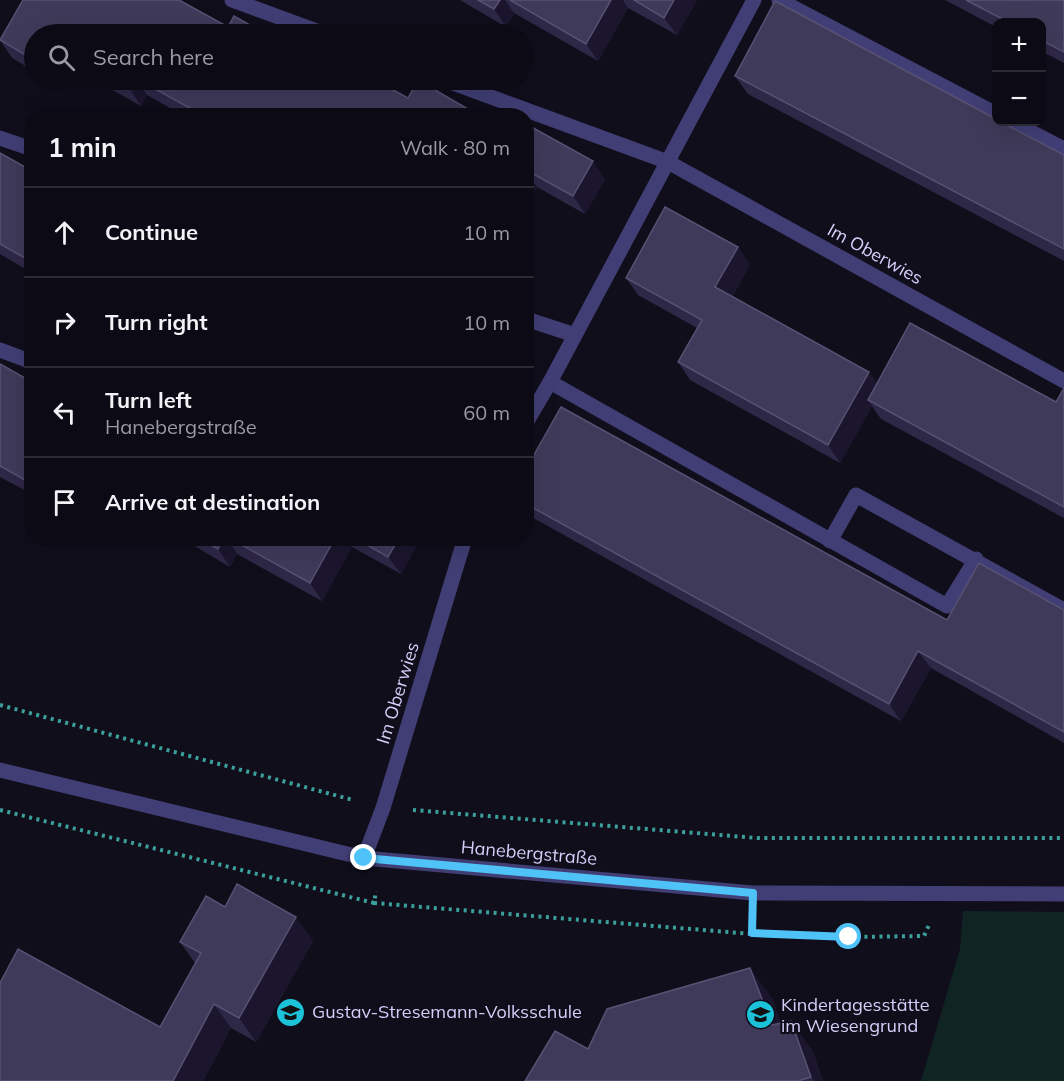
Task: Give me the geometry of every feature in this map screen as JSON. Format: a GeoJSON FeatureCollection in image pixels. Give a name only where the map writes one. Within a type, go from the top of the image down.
{"type":"FeatureCollection","features":[{"type":"Feature","properties":{"kind":"street"},"geometry":{"type":"LineString","coordinates":[[232,0],[298,24]]}},
{"type":"Feature","properties":{"kind":"street"},"geometry":{"type":"LineString","coordinates":[[534,409],[754,0]]}},
{"type":"Feature","properties":{"kind":"street"},"geometry":{"type":"LineString","coordinates":[[779,0],[992,112]]}},
{"type":"Feature","properties":{"kind":"street","name":"Im Oberwies"},"geometry":{"type":"LineString","coordinates":[[472,90],[521,108]]}},
{"type":"Feature","properties":{"kind":"street","name":"Im Oberwies"},"geometry":{"type":"LineString","coordinates":[[534,113],[668,162],[1064,381]]}},
{"type":"Feature","properties":{"kind":"street"},"geometry":{"type":"LineString","coordinates":[[1020,126],[1064,149]]}},
{"type":"Feature","properties":{"kind":"street"},"geometry":{"type":"LineString","coordinates":[[0,138],[24,146]]}},
{"type":"Feature","properties":{"kind":"street"},"geometry":{"type":"LineString","coordinates":[[534,322],[575,335]]}},
{"type":"Feature","properties":{"kind":"street"},"geometry":{"type":"LineString","coordinates":[[0,350],[24,359]]}},
{"type":"Feature","properties":{"kind":"street"},"geometry":{"type":"LineString","coordinates":[[550,382],[947,606],[976,559]]}},
{"type":"Feature","properties":{"kind":"street"},"geometry":{"type":"LineString","coordinates":[[830,541],[856,495],[976,559],[1064,610]]}},
{"type":"Feature","properties":{"kind":"street","name":"Im Oberwies"},"geometry":{"type":"LineString","coordinates":[[364,858],[383,808],[463,546]]}},
{"type":"Feature","properties":{"kind":"street","name":"Hanebergstraße"},"geometry":{"type":"LineString","coordinates":[[0,770],[364,858],[753,893],[1064,894]]}},
{"type":"Feature","properties":{"kind":"path"},"geometry":{"type":"LineString","coordinates":[[0,705],[383,808],[757,838],[1064,838]]}},
{"type":"Feature","properties":{"kind":"path"},"geometry":{"type":"LineString","coordinates":[[0,810],[374,903],[752,933],[849,937],[924,936],[943,894]]}},
{"type":"Feature","properties":{"kind":"path"},"geometry":{"type":"LineString","coordinates":[[374,903],[381,859]]}},
{"type":"Feature","properties":{"kind":"path"},"geometry":{"type":"LineString","coordinates":[[752,933],[753,893]]}},
{"type":"Feature","properties":{"kind":"green space"},"geometry":{"type":"Polygon","coordinates":[[[963,911],[1064,912],[1064,1081],[921,1081],[960,949],[963,911]]]}},
{"type":"Feature","properties":{"kind":"building"},"geometry":{"type":"Polygon","coordinates":[[[23,0],[179,0],[223,24],[24,24],[24,54],[0,40],[23,0]]]}},
{"type":"Feature","properties":{"kind":"building"},"geometry":{"type":"Polygon","coordinates":[[[478,0],[500,0],[494,9],[478,0]]]}},
{"type":"Feature","properties":{"kind":"building"},"geometry":{"type":"Polygon","coordinates":[[[510,0],[611,0],[586,44],[510,0]]]}},
{"type":"Feature","properties":{"kind":"building"},"geometry":{"type":"Polygon","coordinates":[[[634,0],[674,0],[664,18],[634,0]]]}},
{"type":"Feature","properties":{"kind":"building"},"geometry":{"type":"Polygon","coordinates":[[[966,0],[1064,0],[1064,52],[1046,43],[1046,18],[1000,18],[966,0]]]}},
{"type":"Feature","properties":{"kind":"building"},"geometry":{"type":"Polygon","coordinates":[[[775,1],[992,117],[992,126],[1009,126],[1064,155],[1064,249],[735,76],[775,1]]]}},
{"type":"Feature","properties":{"kind":"building"},"geometry":{"type":"Polygon","coordinates":[[[234,16],[248,24],[230,24],[234,16]]]}},
{"type":"Feature","properties":{"kind":"building"},"geometry":{"type":"Polygon","coordinates":[[[157,90],[393,90],[408,98],[412,90],[435,90],[466,108],[190,108],[157,90]]]}},
{"type":"Feature","properties":{"kind":"building"},"geometry":{"type":"Polygon","coordinates":[[[534,128],[593,161],[573,196],[534,174],[534,128]]]}},
{"type":"Feature","properties":{"kind":"building"},"geometry":{"type":"Polygon","coordinates":[[[0,153],[24,166],[24,258],[0,244],[0,153]]]}},
{"type":"Feature","properties":{"kind":"building"},"geometry":{"type":"Polygon","coordinates":[[[665,207],[738,247],[715,287],[869,372],[828,445],[678,362],[702,320],[626,278],[665,207]]]}},
{"type":"Feature","properties":{"kind":"building"},"geometry":{"type":"Polygon","coordinates":[[[910,323],[1056,402],[1064,388],[1064,507],[868,400],[910,323]]]}},
{"type":"Feature","properties":{"kind":"building"},"geometry":{"type":"Polygon","coordinates":[[[0,364],[24,378],[24,480],[0,466],[0,364]]]}},
{"type":"Feature","properties":{"kind":"building"},"geometry":{"type":"Polygon","coordinates":[[[561,407],[947,620],[979,563],[1064,610],[1064,732],[918,651],[889,704],[534,508],[534,455],[561,407]]]}},
{"type":"Feature","properties":{"kind":"building"},"geometry":{"type":"Polygon","coordinates":[[[243,546],[331,546],[310,583],[243,546]]]}},
{"type":"Feature","properties":{"kind":"building"},"geometry":{"type":"Polygon","coordinates":[[[369,546],[394,546],[388,557],[369,546]]]}},
{"type":"Feature","properties":{"kind":"building"},"geometry":{"type":"Polygon","coordinates":[[[237,884],[296,917],[239,1018],[214,1004],[173,1081],[0,1081],[0,983],[18,949],[160,1027],[201,953],[180,942],[206,896],[225,907],[237,884]]]}},
{"type":"Feature","properties":{"kind":"building"},"geometry":{"type":"Polygon","coordinates":[[[750,968],[772,1025],[791,1021],[811,1077],[798,1081],[525,1081],[555,1031],[588,1049],[607,1009],[750,968]]]}},
{"type":"Feature","properties":{"kind":"place","name":"Gustav-Stresemann-Volksschule"},"geometry":{"type":"Point","coordinates":[291,1012]}},
{"type":"Feature","properties":{"kind":"place","name":"Kindertagesstätte im Wiesengrund"},"geometry":{"type":"Point","coordinates":[760,1015]}},
{"type":"Feature","properties":{"kind":"route"},"geometry":{"type":"LineString","coordinates":[[364,858],[753,893],[752,933],[849,937]]}}]}
